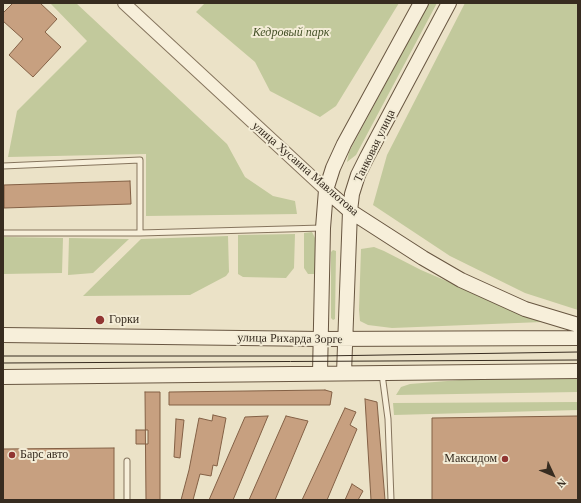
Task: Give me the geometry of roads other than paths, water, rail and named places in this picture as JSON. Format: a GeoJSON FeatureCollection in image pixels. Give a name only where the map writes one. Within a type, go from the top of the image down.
{"type":"FeatureCollection","features":[{"type":"Feature","properties":{"kind":"main road"},"geometry":{"type":"LineString","coordinates":[[320,373],[323,228],[326,190],[332,168],[421,3]]}},
{"type":"Feature","properties":{"kind":"main road","name":"Танковая улица"},"geometry":{"type":"LineString","coordinates":[[344,373],[350,211],[352,194],[358,175],[367,157],[449,3]]}},
{"type":"Feature","properties":{"kind":"main road","name":"улица Хусаина Мавлютова"},"geometry":{"type":"LineString","coordinates":[[326,190],[350,211],[423,258],[461,280],[525,309],[578,325]]}},
{"type":"Feature","properties":{"kind":"main road","name":"улица Рихарда Зорге"},"geometry":{"type":"LineString","coordinates":[[3,335],[321,340],[578,338]]}},
{"type":"Feature","properties":{"kind":"main road"},"geometry":{"type":"LineString","coordinates":[[3,377],[578,371]]}},
{"type":"Feature","properties":{"kind":"street","name":"улица Хусаина Мавлютова"},"geometry":{"type":"LineString","coordinates":[[124,3],[326,190]]}},
{"type":"Feature","properties":{"kind":"lane"},"geometry":{"type":"LineString","coordinates":[[3,166],[140,160],[140,233]]}},
{"type":"Feature","properties":{"kind":"lane"},"geometry":{"type":"LineString","coordinates":[[3,233],[140,233],[323,228]]}},
{"type":"Feature","properties":{"kind":"lane"},"geometry":{"type":"LineString","coordinates":[[382,373],[388,419],[391,500]]}},
{"type":"Feature","properties":{"kind":"lane"},"geometry":{"type":"LineString","coordinates":[[126,461],[127,500]]}},
{"type":"Feature","properties":{"kind":"tram line"},"geometry":{"type":"LineString","coordinates":[[3,356],[320,356],[578,352]]}},
{"type":"Feature","properties":{"kind":"tram line"},"geometry":{"type":"LineString","coordinates":[[3,363],[578,360]]}},
{"type":"Feature","properties":{"kind":"place","name":"Горки"},"geometry":{"type":"Point","coordinates":[100,320]}},
{"type":"Feature","properties":{"kind":"place","name":"Барс авто"},"geometry":{"type":"Point","coordinates":[12,455]}},
{"type":"Feature","properties":{"kind":"place","name":"Максидом"},"geometry":{"type":"Point","coordinates":[505,459]}},
{"type":"Feature","properties":{"kind":"park label","name":"Кедровый парк"},"geometry":{"type":"Point","coordinates":[291,33]}}]}
